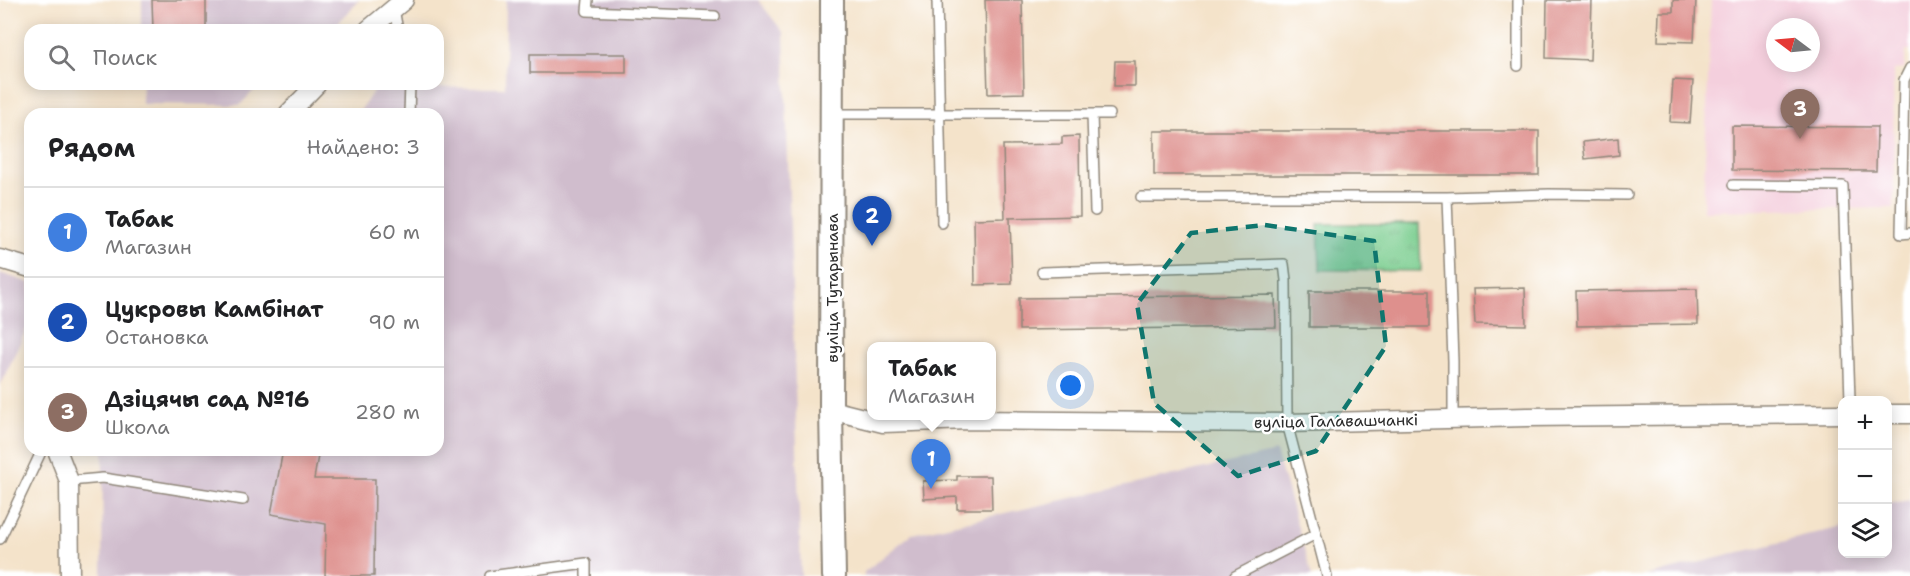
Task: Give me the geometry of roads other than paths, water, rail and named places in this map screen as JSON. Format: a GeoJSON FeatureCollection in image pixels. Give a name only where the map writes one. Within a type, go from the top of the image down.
{"type":"FeatureCollection","features":[{"type":"Feature","properties":{"kind":"street","name":"вуліца Тутарынава"},"geometry":{"type":"LineString","coordinates":[[832,0],[831,410],[834,576]]}},
{"type":"Feature","properties":{"kind":"street"},"geometry":{"type":"LineString","coordinates":[[375,24],[399,4]]}},
{"type":"Feature","properties":{"kind":"street"},"geometry":{"type":"LineString","coordinates":[[294,108],[311,90]]}},
{"type":"Feature","properties":{"kind":"street"},"geometry":{"type":"LineString","coordinates":[[0,259],[24,266]]}},
{"type":"Feature","properties":{"kind":"street","name":"вуліца Галавашчанкі"},"geometry":{"type":"LineString","coordinates":[[831,410],[867,419]]}},
{"type":"Feature","properties":{"kind":"street","name":"вуліца Галавашчанкі"},"geometry":{"type":"LineString","coordinates":[[871,420],[883,423],[969,420],[1287,423],[1838,414]]}},
{"type":"Feature","properties":{"kind":"street"},"geometry":{"type":"LineString","coordinates":[[1892,414],[1910,414]]}},
{"type":"Feature","properties":{"kind":"street"},"geometry":{"type":"LineString","coordinates":[[59,456],[69,481],[70,576]]}},
{"type":"Feature","properties":{"kind":"lane"},"geometry":{"type":"LineString","coordinates":[[588,0],[587,10],[715,16]]}},
{"type":"Feature","properties":{"kind":"lane"},"geometry":{"type":"LineString","coordinates":[[937,0],[942,223]]}},
{"type":"Feature","properties":{"kind":"lane"},"geometry":{"type":"LineString","coordinates":[[1518,0],[1518,66]]}},
{"type":"Feature","properties":{"kind":"lane"},"geometry":{"type":"LineString","coordinates":[[398,24],[399,4]]}},
{"type":"Feature","properties":{"kind":"lane"},"geometry":{"type":"LineString","coordinates":[[1910,68],[1904,80],[1901,234],[1910,233]]}},
{"type":"Feature","properties":{"kind":"lane"},"geometry":{"type":"LineString","coordinates":[[409,108],[410,90]]}},
{"type":"Feature","properties":{"kind":"lane"},"geometry":{"type":"LineString","coordinates":[[832,114],[1110,114]]}},
{"type":"Feature","properties":{"kind":"lane"},"geometry":{"type":"LineString","coordinates":[[1092,114],[1095,211]]}},
{"type":"Feature","properties":{"kind":"lane"},"geometry":{"type":"LineString","coordinates":[[1733,185],[1843,186],[1850,396]]}},
{"type":"Feature","properties":{"kind":"lane"},"geometry":{"type":"LineString","coordinates":[[1141,197],[1447,198],[1627,195]]}},
{"type":"Feature","properties":{"kind":"lane"},"geometry":{"type":"LineString","coordinates":[[1447,198],[1453,349],[1453,419]]}},
{"type":"Feature","properties":{"kind":"lane"},"geometry":{"type":"LineString","coordinates":[[1042,272],[1284,264],[1287,423],[1327,576]]}},
{"type":"Feature","properties":{"kind":"lane"},"geometry":{"type":"LineString","coordinates":[[0,539],[39,456]]}},
{"type":"Feature","properties":{"kind":"lane"},"geometry":{"type":"LineString","coordinates":[[69,481],[103,478],[243,500]]}},
{"type":"Feature","properties":{"kind":"lane"},"geometry":{"type":"LineString","coordinates":[[1235,576],[1316,534]]}},
{"type":"Feature","properties":{"kind":"lane"},"geometry":{"type":"LineString","coordinates":[[490,576],[586,562],[586,576]]}},
{"type":"Feature","properties":{"kind":"place","name":"Дзіцячы сад №16"},"geometry":{"type":"Point","coordinates":[1800,139]}},
{"type":"Feature","properties":{"kind":"place","name":"Цукровы Камбінат"},"geometry":{"type":"Point","coordinates":[872,246]}},
{"type":"Feature","properties":{"kind":"place","name":"Табак"},"geometry":{"type":"Point","coordinates":[931,489]}}]}
